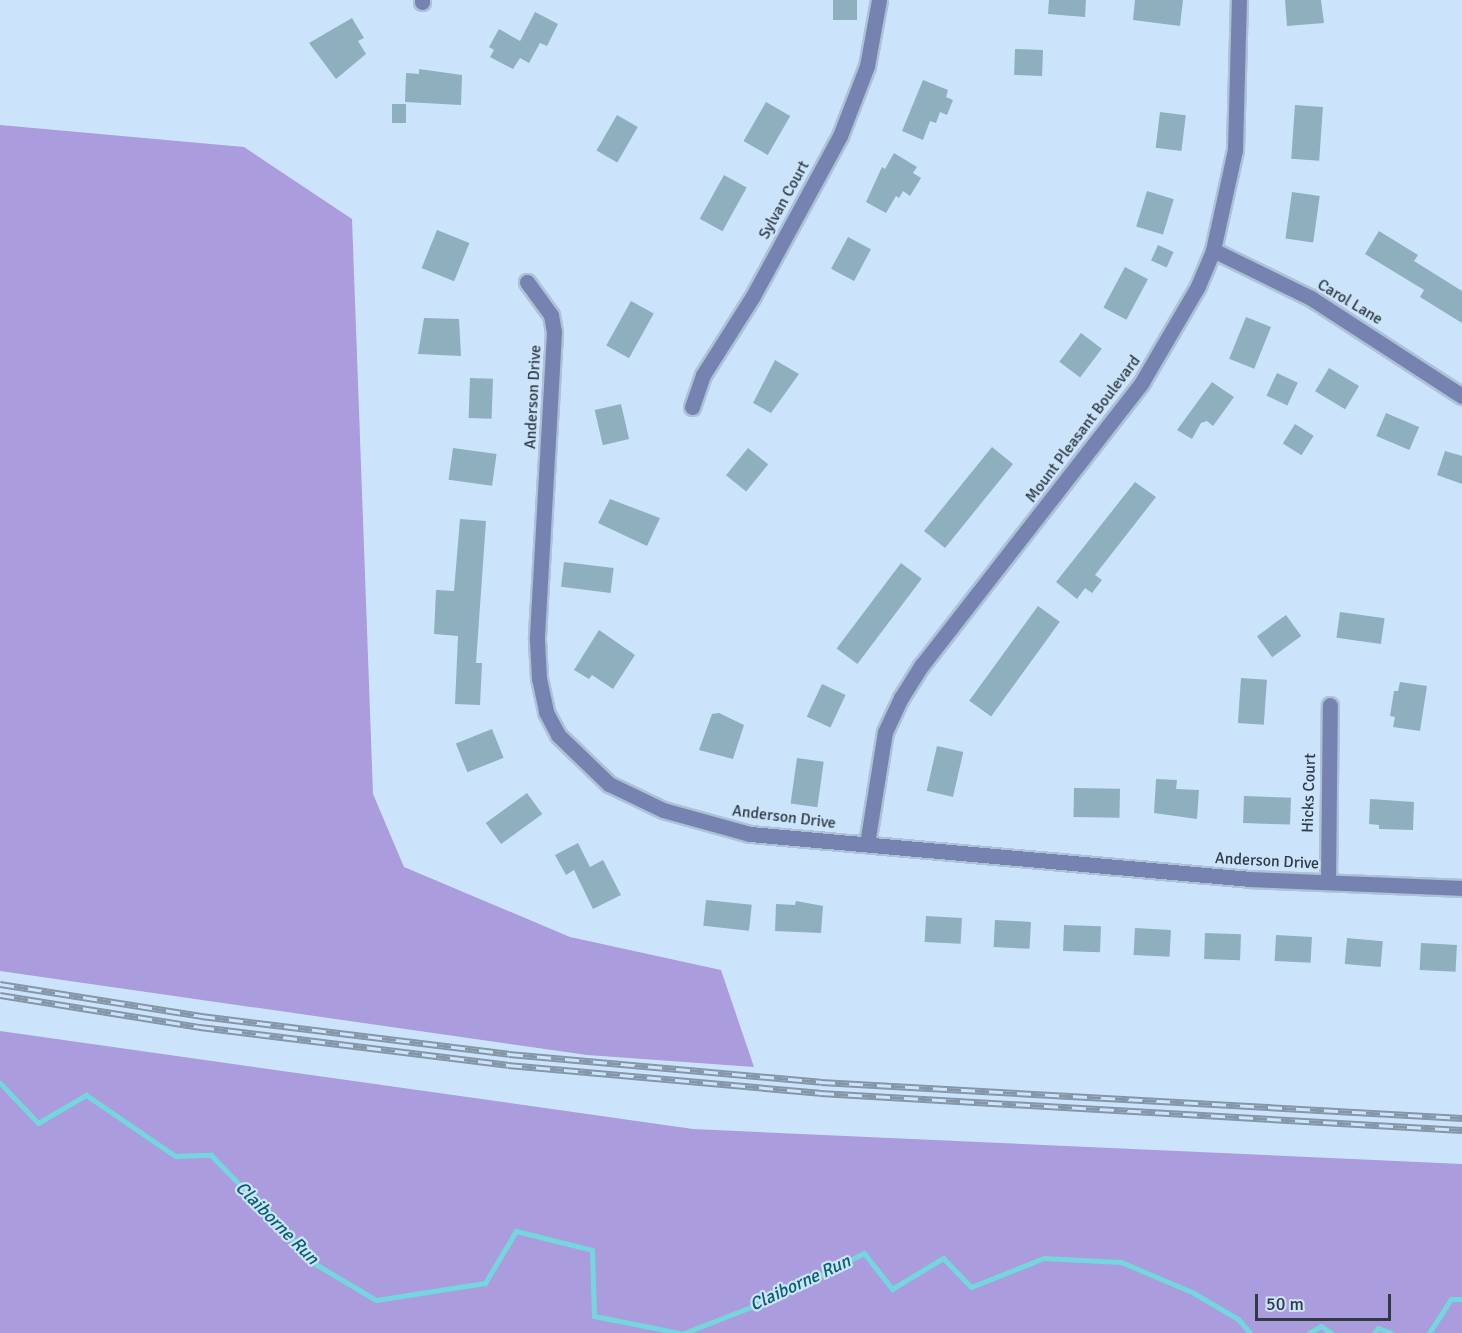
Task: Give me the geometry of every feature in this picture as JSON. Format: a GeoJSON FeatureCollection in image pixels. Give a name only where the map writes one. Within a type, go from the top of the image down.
{"type":"FeatureCollection","features":[{"type":"Feature","properties":{"kind":"street","name":"Sylvan Court"},"geometry":{"type":"LineString","coordinates":[[692,407],[703,375],[753,296],[840,136],[867,66],[879,0]]}},
{"type":"Feature","properties":{"kind":"street","name":"Mount Pleasant Boulevard"},"geometry":{"type":"LineString","coordinates":[[867,844],[885,732],[902,698],[922,665],[1142,382],[1174,333],[1213,250],[1235,150],[1239,0]]}},
{"type":"Feature","properties":{"kind":"street","name":"Carol Lane"},"geometry":{"type":"LineString","coordinates":[[1213,250],[1311,298],[1462,396]]}},
{"type":"Feature","properties":{"kind":"street","name":"Anderson Drive"},"geometry":{"type":"LineString","coordinates":[[527,282],[551,315],[554,332],[537,640],[541,695],[558,735],[609,784],[663,810],[750,834],[1250,879],[1462,888]]}},
{"type":"Feature","properties":{"kind":"street","name":"Hicks Court"},"geometry":{"type":"LineString","coordinates":[[1328,882],[1325,848],[1330,705]]}},
{"type":"Feature","properties":{"kind":"shaded area"},"geometry":{"type":"Polygon","coordinates":[[[0,125],[244,147],[352,219],[373,794],[404,867],[570,937],[721,970],[754,1067],[587,1055],[0,971],[0,125]]]}},
{"type":"Feature","properties":{"kind":"shaded area"},"geometry":{"type":"Polygon","coordinates":[[[0,1031],[693,1129],[1462,1164],[1462,1333],[0,1333],[0,1031]]]}},
{"type":"Feature","properties":{"kind":"building"},"geometry":{"type":"Polygon","coordinates":[[[833,0],[857,0],[857,20],[833,20],[833,0]]]}},
{"type":"Feature","properties":{"kind":"building"},"geometry":{"type":"Polygon","coordinates":[[[1049,0],[1086,0],[1085,17],[1048,14],[1049,0]]]}},
{"type":"Feature","properties":{"kind":"building"},"geometry":{"type":"Polygon","coordinates":[[[1135,0],[1183,0],[1180,26],[1133,20],[1135,0]]]}},
{"type":"Feature","properties":{"kind":"building"},"geometry":{"type":"Polygon","coordinates":[[[1285,0],[1321,0],[1324,23],[1287,26],[1285,0]]]}},
{"type":"Feature","properties":{"kind":"building"},"geometry":{"type":"Polygon","coordinates":[[[535,12],[558,24],[547,46],[540,43],[529,63],[520,58],[513,69],[490,57],[494,50],[489,47],[499,29],[520,41],[535,12]]]}},
{"type":"Feature","properties":{"kind":"building"},"geometry":{"type":"Polygon","coordinates":[[[352,18],[364,38],[358,41],[366,54],[336,79],[309,43],[352,18]]]}},
{"type":"Feature","properties":{"kind":"building"},"geometry":{"type":"Polygon","coordinates":[[[1015,49],[1043,50],[1042,76],[1014,75],[1015,49]]]}},
{"type":"Feature","properties":{"kind":"building"},"geometry":{"type":"Polygon","coordinates":[[[419,69],[462,75],[461,105],[405,102],[406,73],[419,74],[419,69]]]}},
{"type":"Feature","properties":{"kind":"building"},"geometry":{"type":"Polygon","coordinates":[[[923,80],[948,90],[946,97],[953,100],[947,115],[940,112],[936,123],[930,121],[923,140],[902,131],[923,80]]]}},
{"type":"Feature","properties":{"kind":"building"},"geometry":{"type":"Polygon","coordinates":[[[766,102],[790,116],[768,155],[744,141],[766,102]]]}},
{"type":"Feature","properties":{"kind":"building"},"geometry":{"type":"Polygon","coordinates":[[[392,104],[406,104],[406,123],[392,123],[392,104]]]}},
{"type":"Feature","properties":{"kind":"building"},"geometry":{"type":"Polygon","coordinates":[[[1295,105],[1323,107],[1319,161],[1291,159],[1295,105]]]}},
{"type":"Feature","properties":{"kind":"building"},"geometry":{"type":"Polygon","coordinates":[[[1160,112],[1186,115],[1181,151],[1156,148],[1160,112]]]}},
{"type":"Feature","properties":{"kind":"building"},"geometry":{"type":"Polygon","coordinates":[[[617,115],[638,127],[617,163],[596,151],[617,115]]]}},
{"type":"Feature","properties":{"kind":"building"},"geometry":{"type":"Polygon","coordinates":[[[894,153],[917,167],[913,173],[921,178],[910,196],[903,191],[899,198],[896,196],[886,213],[866,202],[882,167],[885,169],[894,153]]]}},
{"type":"Feature","properties":{"kind":"building"},"geometry":{"type":"Polygon","coordinates":[[[724,175],[747,188],[722,231],[700,219],[724,175]]]}},
{"type":"Feature","properties":{"kind":"building"},"geometry":{"type":"Polygon","coordinates":[[[1147,191],[1174,199],[1163,235],[1136,226],[1147,191]]]}},
{"type":"Feature","properties":{"kind":"building"},"geometry":{"type":"Polygon","coordinates":[[[1292,192],[1320,196],[1313,242],[1285,239],[1292,192]]]}},
{"type":"Feature","properties":{"kind":"building"},"geometry":{"type":"Polygon","coordinates":[[[437,230],[469,243],[454,281],[422,268],[437,230]]]}},
{"type":"Feature","properties":{"kind":"building"},"geometry":{"type":"Polygon","coordinates":[[[1379,231],[1418,255],[1414,261],[1462,291],[1462,323],[1420,297],[1424,290],[1365,254],[1379,231]]]}},
{"type":"Feature","properties":{"kind":"building"},"geometry":{"type":"Polygon","coordinates":[[[848,237],[871,249],[854,281],[831,269],[848,237]]]}},
{"type":"Feature","properties":{"kind":"building"},"geometry":{"type":"Polygon","coordinates":[[[1158,245],[1174,252],[1167,267],[1151,261],[1158,245]]]}},
{"type":"Feature","properties":{"kind":"building"},"geometry":{"type":"Polygon","coordinates":[[[1125,267],[1148,279],[1126,320],[1103,308],[1125,267]]]}},
{"type":"Feature","properties":{"kind":"building"},"geometry":{"type":"Polygon","coordinates":[[[631,301],[654,314],[629,358],[606,346],[631,301]]]}},
{"type":"Feature","properties":{"kind":"building"},"geometry":{"type":"Polygon","coordinates":[[[1246,317],[1271,327],[1254,369],[1229,359],[1246,317]]]}},
{"type":"Feature","properties":{"kind":"building"},"geometry":{"type":"Polygon","coordinates":[[[424,318],[459,319],[461,356],[418,354],[424,318]]]}},
{"type":"Feature","properties":{"kind":"building"},"geometry":{"type":"Polygon","coordinates":[[[1081,333],[1102,349],[1080,377],[1059,362],[1081,333]]]}},
{"type":"Feature","properties":{"kind":"building"},"geometry":{"type":"Polygon","coordinates":[[[775,360],[799,374],[771,413],[753,403],[775,360]]]}},
{"type":"Feature","properties":{"kind":"building"},"geometry":{"type":"Polygon","coordinates":[[[1329,368],[1359,386],[1345,409],[1315,391],[1329,368]]]}},
{"type":"Feature","properties":{"kind":"building"},"geometry":{"type":"Polygon","coordinates":[[[1277,373],[1298,383],[1287,405],[1266,396],[1277,373]]]}},
{"type":"Feature","properties":{"kind":"building"},"geometry":{"type":"Polygon","coordinates":[[[470,378],[493,379],[492,419],[469,418],[470,378]]]}},
{"type":"Feature","properties":{"kind":"building"},"geometry":{"type":"Polygon","coordinates":[[[1212,382],[1234,397],[1213,426],[1207,421],[1201,423],[1192,439],[1177,430],[1212,382]]]}},
{"type":"Feature","properties":{"kind":"building"},"geometry":{"type":"Polygon","coordinates":[[[621,404],[629,439],[603,445],[595,410],[621,404]]]}},
{"type":"Feature","properties":{"kind":"building"},"geometry":{"type":"Polygon","coordinates":[[[1386,413],[1419,427],[1409,450],[1376,436],[1386,413]]]}},
{"type":"Feature","properties":{"kind":"building"},"geometry":{"type":"Polygon","coordinates":[[[1295,424],[1314,436],[1301,455],[1283,444],[1295,424]]]}},
{"type":"Feature","properties":{"kind":"building"},"geometry":{"type":"Polygon","coordinates":[[[992,447],[1013,464],[945,548],[924,531],[992,447]]]}},
{"type":"Feature","properties":{"kind":"building"},"geometry":{"type":"Polygon","coordinates":[[[453,448],[497,454],[492,486],[449,480],[453,448]]]}},
{"type":"Feature","properties":{"kind":"building"},"geometry":{"type":"Polygon","coordinates":[[[748,448],[768,464],[746,492],[726,475],[748,448]]]}},
{"type":"Feature","properties":{"kind":"building"},"geometry":{"type":"Polygon","coordinates":[[[1445,451],[1462,456],[1462,484],[1437,475],[1445,451]]]}},
{"type":"Feature","properties":{"kind":"building"},"geometry":{"type":"Polygon","coordinates":[[[1135,482],[1156,497],[1095,575],[1102,580],[1092,593],[1085,588],[1077,599],[1056,582],[1135,482]]]}},
{"type":"Feature","properties":{"kind":"building"},"geometry":{"type":"Polygon","coordinates":[[[610,499],[660,518],[647,546],[598,523],[610,499]]]}},
{"type":"Feature","properties":{"kind":"building"},"geometry":{"type":"Polygon","coordinates":[[[460,519],[486,521],[476,663],[482,663],[480,705],[455,704],[458,636],[434,634],[436,590],[454,591],[460,519]]]}},
{"type":"Feature","properties":{"kind":"building"},"geometry":{"type":"Polygon","coordinates":[[[564,562],[614,568],[611,593],[561,587],[564,562]]]}},
{"type":"Feature","properties":{"kind":"building"},"geometry":{"type":"Polygon","coordinates":[[[901,563],[922,579],[857,664],[837,648],[901,563]]]}},
{"type":"Feature","properties":{"kind":"building"},"geometry":{"type":"Polygon","coordinates":[[[1038,606],[1060,622],[991,717],[969,701],[1038,606]]]}},
{"type":"Feature","properties":{"kind":"building"},"geometry":{"type":"Polygon","coordinates":[[[1340,612],[1385,618],[1381,644],[1336,638],[1340,612]]]}},
{"type":"Feature","properties":{"kind":"building"},"geometry":{"type":"Polygon","coordinates":[[[1286,615],[1301,636],[1272,657],[1257,636],[1286,615]]]}},
{"type":"Feature","properties":{"kind":"building"},"geometry":{"type":"Polygon","coordinates":[[[599,630],[635,655],[613,689],[592,675],[589,679],[574,670],[599,630]]]}},
{"type":"Feature","properties":{"kind":"building"},"geometry":{"type":"Polygon","coordinates":[[[1241,678],[1267,680],[1264,725],[1238,723],[1241,678]]]}},
{"type":"Feature","properties":{"kind":"building"},"geometry":{"type":"Polygon","coordinates":[[[1400,682],[1427,686],[1420,731],[1393,727],[1395,717],[1390,716],[1394,691],[1398,691],[1400,682]]]}},
{"type":"Feature","properties":{"kind":"building"},"geometry":{"type":"Polygon","coordinates":[[[822,684],[846,695],[830,728],[807,717],[822,684]]]}},
{"type":"Feature","properties":{"kind":"building"},"geometry":{"type":"Polygon","coordinates":[[[719,713],[744,725],[733,759],[699,750],[712,714],[719,713]]]}},
{"type":"Feature","properties":{"kind":"building"},"geometry":{"type":"Polygon","coordinates":[[[492,729],[504,758],[467,772],[456,744],[492,729]]]}},
{"type":"Feature","properties":{"kind":"building"},"geometry":{"type":"Polygon","coordinates":[[[937,746],[963,752],[953,797],[927,791],[937,746]]]}},
{"type":"Feature","properties":{"kind":"building"},"geometry":{"type":"Polygon","coordinates":[[[797,758],[824,762],[817,807],[791,804],[797,758]]]}},
{"type":"Feature","properties":{"kind":"building"},"geometry":{"type":"Polygon","coordinates":[[[1156,779],[1177,780],[1176,789],[1199,790],[1197,819],[1154,813],[1156,779]]]}},
{"type":"Feature","properties":{"kind":"building"},"geometry":{"type":"Polygon","coordinates":[[[1074,788],[1120,789],[1119,818],[1073,817],[1074,788]]]}},
{"type":"Feature","properties":{"kind":"building"},"geometry":{"type":"Polygon","coordinates":[[[527,793],[542,814],[501,844],[486,823],[527,793]]]}},
{"type":"Feature","properties":{"kind":"building"},"geometry":{"type":"Polygon","coordinates":[[[1244,796],[1291,798],[1290,825],[1243,823],[1244,796]]]}},
{"type":"Feature","properties":{"kind":"building"},"geometry":{"type":"Polygon","coordinates":[[[1370,799],[1414,802],[1413,830],[1379,829],[1379,825],[1369,824],[1370,799]]]}},
{"type":"Feature","properties":{"kind":"building"},"geometry":{"type":"Polygon","coordinates":[[[578,843],[590,867],[603,860],[621,895],[593,909],[574,870],[566,875],[555,855],[578,843]]]}},
{"type":"Feature","properties":{"kind":"building"},"geometry":{"type":"Polygon","coordinates":[[[706,900],[752,905],[749,931],[703,926],[706,900]]]}},
{"type":"Feature","properties":{"kind":"building"},"geometry":{"type":"Polygon","coordinates":[[[796,901],[823,906],[821,933],[775,931],[776,904],[795,905],[796,901]]]}},
{"type":"Feature","properties":{"kind":"building"},"geometry":{"type":"Polygon","coordinates":[[[926,916],[962,918],[961,944],[925,942],[926,916]]]}},
{"type":"Feature","properties":{"kind":"building"},"geometry":{"type":"Polygon","coordinates":[[[995,920],[1031,922],[1030,949],[994,947],[995,920]]]}},
{"type":"Feature","properties":{"kind":"building"},"geometry":{"type":"Polygon","coordinates":[[[1064,925],[1101,926],[1100,952],[1063,951],[1064,925]]]}},
{"type":"Feature","properties":{"kind":"building"},"geometry":{"type":"Polygon","coordinates":[[[1135,928],[1171,930],[1170,957],[1134,955],[1135,928]]]}},
{"type":"Feature","properties":{"kind":"building"},"geometry":{"type":"Polygon","coordinates":[[[1205,933],[1241,934],[1240,960],[1204,959],[1205,933]]]}},
{"type":"Feature","properties":{"kind":"building"},"geometry":{"type":"Polygon","coordinates":[[[1276,935],[1312,937],[1311,963],[1275,961],[1276,935]]]}},
{"type":"Feature","properties":{"kind":"building"},"geometry":{"type":"Polygon","coordinates":[[[1347,938],[1383,941],[1381,967],[1345,964],[1347,938]]]}},
{"type":"Feature","properties":{"kind":"building"},"geometry":{"type":"Polygon","coordinates":[[[1421,943],[1457,945],[1456,972],[1420,970],[1421,943]]]}},
{"type":"Feature","properties":{"kind":"waterway","name":"Claiborne Run"},"geometry":{"type":"LineString","coordinates":[[0,1083],[38,1123],[86,1095],[175,1156],[211,1155],[317,1265],[376,1300],[485,1283],[516,1231],[592,1250],[594,1316],[680,1333]]}},
{"type":"Feature","properties":{"kind":"waterway","name":"Claiborne Run"},"geometry":{"type":"LineString","coordinates":[[684,1333],[782,1295],[864,1253],[892,1289],[943,1258],[971,1287],[1044,1258],[1121,1262],[1192,1292],[1238,1319],[1250,1333]]}},
{"type":"Feature","properties":{"kind":"waterway","name":"Claiborne Run"},"geometry":{"type":"LineString","coordinates":[[1429,1333],[1451,1299],[1462,1299]]}},
{"type":"Feature","properties":{"kind":"waterway","name":"Claiborne Run"},"geometry":{"type":"LineString","coordinates":[[1309,1333],[1321,1326],[1331,1333]]}},
{"type":"Feature","properties":{"kind":"waterway","name":"Claiborne Run"},"geometry":{"type":"LineString","coordinates":[[1374,1333],[1378,1328],[1391,1333]]}},
{"type":"Feature","properties":{"kind":"railway"},"geometry":{"type":"LineString","coordinates":[[0,984],[201,1016],[509,1054],[821,1082],[1462,1118]]}},
{"type":"Feature","properties":{"kind":"railway"},"geometry":{"type":"LineString","coordinates":[[0,995],[200,1027],[508,1065],[820,1093],[1462,1130]]}}]}
